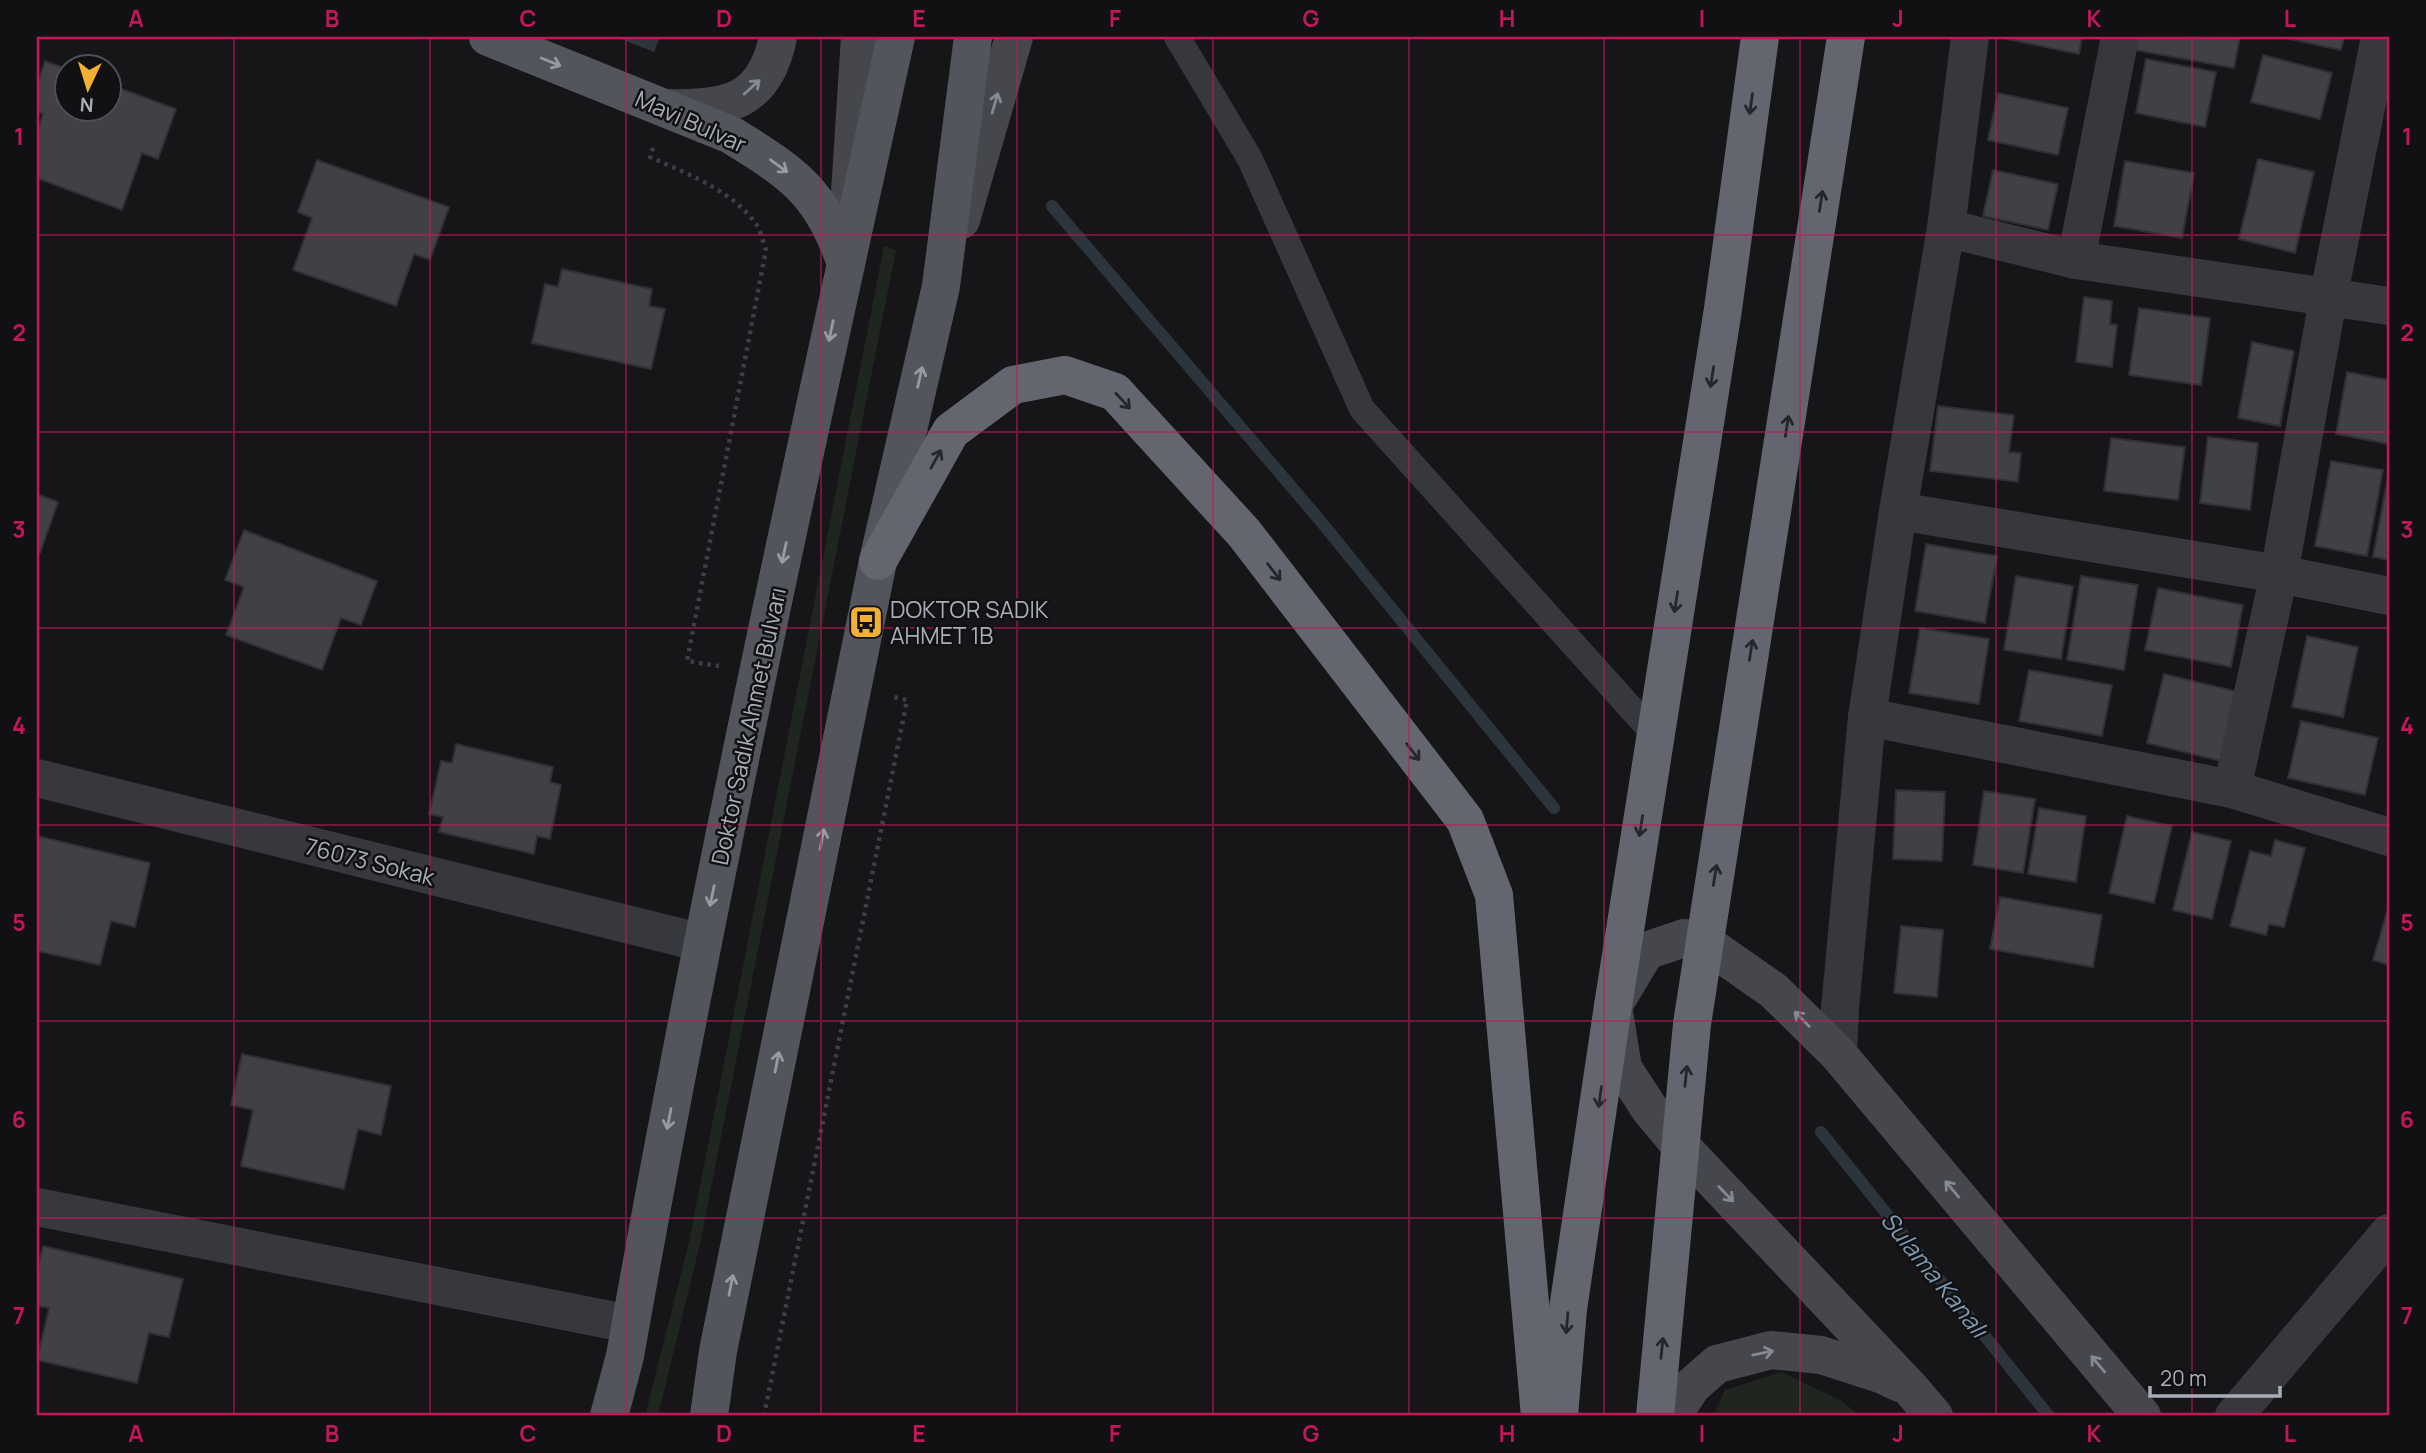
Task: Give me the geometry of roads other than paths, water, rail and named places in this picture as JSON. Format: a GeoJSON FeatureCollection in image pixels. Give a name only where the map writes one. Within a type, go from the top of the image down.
{"type":"FeatureCollection","features":[{"type":"Feature","properties":{"kind":"highway"},"geometry":{"type":"LineString","coordinates":[[1559,1416],[1568,1309],[1723,309],[1760,37]]}},
{"type":"Feature","properties":{"kind":"highway"},"geometry":{"type":"LineString","coordinates":[[1655,1416],[1692,1024],[1846,37]]}},
{"type":"Feature","properties":{"kind":"highway"},"geometry":{"type":"LineString","coordinates":[[878,561],[951,431],[1013,385],[1065,375],[1115,392],[1244,533],[1465,820],[1494,894],[1540,1416]]}},
{"type":"Feature","properties":{"kind":"main road","name":"Mavi Bulvar"},"geometry":{"type":"LineString","coordinates":[[488,37],[661,123],[731,135],[767,157],[797,179],[818,204],[835,231],[846,264]]}},
{"type":"Feature","properties":{"kind":"main road"},"geometry":{"type":"LineString","coordinates":[[661,123],[700,109],[733,102],[750,90],[765,75],[775,55],[778,37]]}},
{"type":"Feature","properties":{"kind":"main road"},"geometry":{"type":"LineString","coordinates":[[846,264],[860,37]]}},
{"type":"Feature","properties":{"kind":"main road","name":"Doktor Sadık Ahmet Bulvarı"},"geometry":{"type":"LineString","coordinates":[[609,1416],[628,1340],[703,943],[896,37]]}},
{"type":"Feature","properties":{"kind":"main road"},"geometry":{"type":"LineString","coordinates":[[941,286],[973,37]]}},
{"type":"Feature","properties":{"kind":"main road"},"geometry":{"type":"LineString","coordinates":[[709,1416],[718,1352],[878,561],[941,286],[1014,37]]}},
{"type":"Feature","properties":{"kind":"main road"},"geometry":{"type":"LineString","coordinates":[[1922,1403],[1679,1144],[1649,1108],[1623,1068],[1613,1006],[1646,951],[1684,938],[1704,942],[1774,991],[1838,1055],[2142,1416]]}},
{"type":"Feature","properties":{"kind":"main road"},"geometry":{"type":"LineString","coordinates":[[589,1416],[628,1340]]}},
{"type":"Feature","properties":{"kind":"main road"},"geometry":{"type":"LineString","coordinates":[[1672,1416],[1692,1386],[1717,1364],[1771,1350],[1821,1355],[1882,1375],[1922,1403]]}},
{"type":"Feature","properties":{"kind":"main road"},"geometry":{"type":"LineString","coordinates":[[698,1416],[718,1352]]}},
{"type":"Feature","properties":{"kind":"street"},"geometry":{"type":"LineString","coordinates":[[1838,1055],[1867,717],[1898,511],[1946,228],[1970,37]]}},
{"type":"Feature","properties":{"kind":"street"},"geometry":{"type":"LineString","coordinates":[[2076,260],[2120,37]]}},
{"type":"Feature","properties":{"kind":"street"},"geometry":{"type":"LineString","coordinates":[[2232,789],[2279,574],[2328,299],[2380,37],[2389,39]]}},
{"type":"Feature","properties":{"kind":"street"},"geometry":{"type":"LineString","coordinates":[[1946,228],[2076,260],[2389,306]]}},
{"type":"Feature","properties":{"kind":"street"},"geometry":{"type":"LineString","coordinates":[[1898,511],[2279,574],[2389,596]]}},
{"type":"Feature","properties":{"kind":"street"},"geometry":{"type":"LineString","coordinates":[[1867,717],[2232,789],[2389,836]]}},
{"type":"Feature","properties":{"kind":"street","name":"76073 Sokak"},"geometry":{"type":"LineString","coordinates":[[37,778],[703,943]]}},
{"type":"Feature","properties":{"kind":"street"},"geometry":{"type":"LineString","coordinates":[[37,1207],[628,1340]]}},
{"type":"Feature","properties":{"kind":"street"},"geometry":{"type":"LineString","coordinates":[[2234,1416],[2389,1233]]}},
{"type":"Feature","properties":{"kind":"lane"},"geometry":{"type":"LineString","coordinates":[[1177,37],[1250,159],[1362,409],[1655,735]]}},
{"type":"Feature","properties":{"kind":"waterway"},"geometry":{"type":"LineString","coordinates":[[1052,206],[1318,518],[1554,808]]}},
{"type":"Feature","properties":{"kind":"waterway","name":"Sulama Kanalı"},"geometry":{"type":"LineString","coordinates":[[1821,1132],[2049,1416]]}},
{"type":"Feature","properties":{"kind":"place","name":"DOKTOR SADIK AHMET 1B"},"geometry":{"type":"Point","coordinates":[866,622]}}]}
